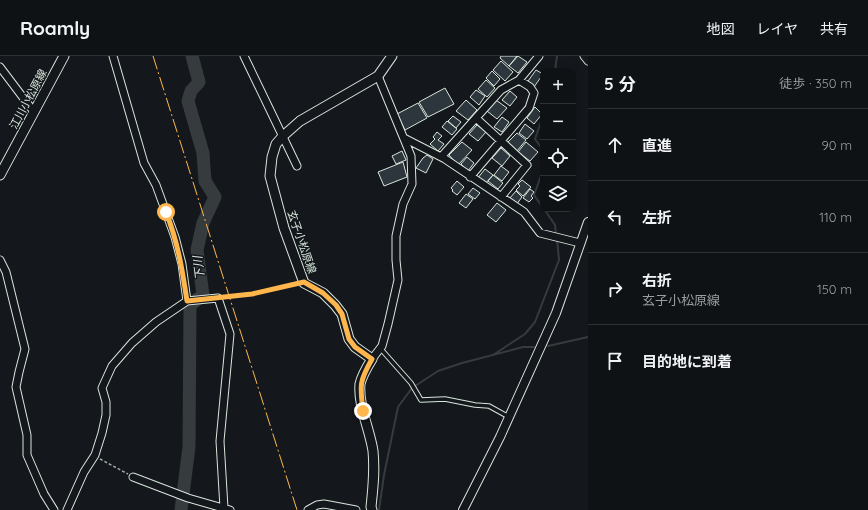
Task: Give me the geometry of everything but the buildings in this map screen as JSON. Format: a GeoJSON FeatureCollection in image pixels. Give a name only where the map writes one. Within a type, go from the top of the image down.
{"type":"FeatureCollection","features":[{"type":"Feature","properties":{"kind":"main road","name":"江川小松原線"},"geometry":{"type":"LineString","coordinates":[[0,175],[64,56]]}},
{"type":"Feature","properties":{"kind":"main road","name":"玄子小松原線"},"geometry":{"type":"LineString","coordinates":[[372,359],[355,347],[349,339],[342,314],[336,305],[323,293],[304,282],[284,228],[270,176],[272,157],[276,144],[283,136],[300,121],[378,76],[392,56]]}},
{"type":"Feature","properties":{"kind":"main road"},"geometry":{"type":"LineString","coordinates":[[372,359],[360,384],[363,411],[373,449],[375,473],[372,510]]}},
{"type":"Feature","properties":{"kind":"street"},"geometry":{"type":"LineString","coordinates":[[112,56],[144,163],[156,186],[175,237],[182,264],[187,301]]}},
{"type":"Feature","properties":{"kind":"street"},"geometry":{"type":"LineString","coordinates":[[244,56],[297,166]]}},
{"type":"Feature","properties":{"kind":"street"},"geometry":{"type":"LineString","coordinates":[[441,157],[501,90],[519,80],[539,56]]}},
{"type":"Feature","properties":{"kind":"street"},"geometry":{"type":"LineString","coordinates":[[584,56],[588,61]]}},
{"type":"Feature","properties":{"kind":"street"},"geometry":{"type":"LineString","coordinates":[[0,67],[34,112]]}},
{"type":"Feature","properties":{"kind":"street"},"geometry":{"type":"LineString","coordinates":[[372,359],[380,348],[388,324],[398,280],[396,236],[403,204],[412,184],[411,156],[378,76]]}},
{"type":"Feature","properties":{"kind":"street"},"geometry":{"type":"LineString","coordinates":[[470,177],[529,108],[534,93],[530,87],[519,80]]}},
{"type":"Feature","properties":{"kind":"street"},"geometry":{"type":"LineString","coordinates":[[476,118],[527,165],[501,197]]}},
{"type":"Feature","properties":{"kind":"street"},"geometry":{"type":"LineString","coordinates":[[404,138],[441,157],[524,212],[540,233],[580,243]]}},
{"type":"Feature","properties":{"kind":"street"},"geometry":{"type":"LineString","coordinates":[[463,510],[509,417],[556,313],[588,222]]}},
{"type":"Feature","properties":{"kind":"street"},"geometry":{"type":"LineString","coordinates":[[0,260],[6,272],[25,349],[16,387],[27,436],[27,455],[44,494],[54,510]]}},
{"type":"Feature","properties":{"kind":"street"},"geometry":{"type":"LineString","coordinates":[[68,510],[84,472],[95,455],[102,433],[106,415],[106,402],[102,388],[112,366],[132,343],[156,322],[187,301],[218,298],[230,334],[220,441],[227,509],[188,498],[133,477]]}},
{"type":"Feature","properties":{"kind":"street"},"geometry":{"type":"LineString","coordinates":[[308,510],[317,505],[324,504],[356,510]]}},
{"type":"Feature","properties":{"kind":"lane"},"geometry":{"type":"LineString","coordinates":[[380,348],[412,383],[421,400],[445,399],[475,405],[489,406],[509,417]]}},
{"type":"Feature","properties":{"kind":"path"},"geometry":{"type":"LineString","coordinates":[[218,298],[252,294],[304,282]]}},
{"type":"Feature","properties":{"kind":"path"},"geometry":{"type":"LineString","coordinates":[[95,455],[115,468],[133,477]]}},
{"type":"Feature","properties":{"kind":"waterway","name":"下川"},"geometry":{"type":"LineString","coordinates":[[181,510],[189,447],[190,305],[203,295],[197,250],[203,223],[215,197],[205,181],[203,153],[188,101],[191,91],[199,82],[192,56]]}},
{"type":"Feature","properties":{"kind":"waterway"},"geometry":{"type":"LineString","coordinates":[[555,68],[557,56]]}},
{"type":"Feature","properties":{"kind":"waterway"},"geometry":{"type":"LineString","coordinates":[[540,125],[535,139],[540,146]]}},
{"type":"Feature","properties":{"kind":"waterway"},"geometry":{"type":"LineString","coordinates":[[540,178],[534,195],[540,204]]}},
{"type":"Feature","properties":{"kind":"waterway"},"geometry":{"type":"LineString","coordinates":[[546,212],[555,225],[556,234]]}},
{"type":"Feature","properties":{"kind":"waterway"},"geometry":{"type":"LineString","coordinates":[[493,355],[525,334],[535,322],[559,260],[557,239]]}},
{"type":"Feature","properties":{"kind":"waterway"},"geometry":{"type":"LineString","coordinates":[[548,346],[588,337]]}},
{"type":"Feature","properties":{"kind":"waterway"},"geometry":{"type":"LineString","coordinates":[[379,510],[384,475],[398,407],[412,388],[438,371],[523,347],[534,347]]}},
{"type":"Feature","properties":{"kind":"power"},"geometry":{"type":"LineString","coordinates":[[153,56],[297,510]]}},
{"type":"Feature","properties":{"kind":"route"},"geometry":{"type":"LineString","coordinates":[[166,212],[175,237],[182,264],[187,301],[252,294],[304,282],[308,286],[323,293],[336,305],[342,314],[349,339],[355,347],[372,359],[360,384],[363,411]]}}]}
